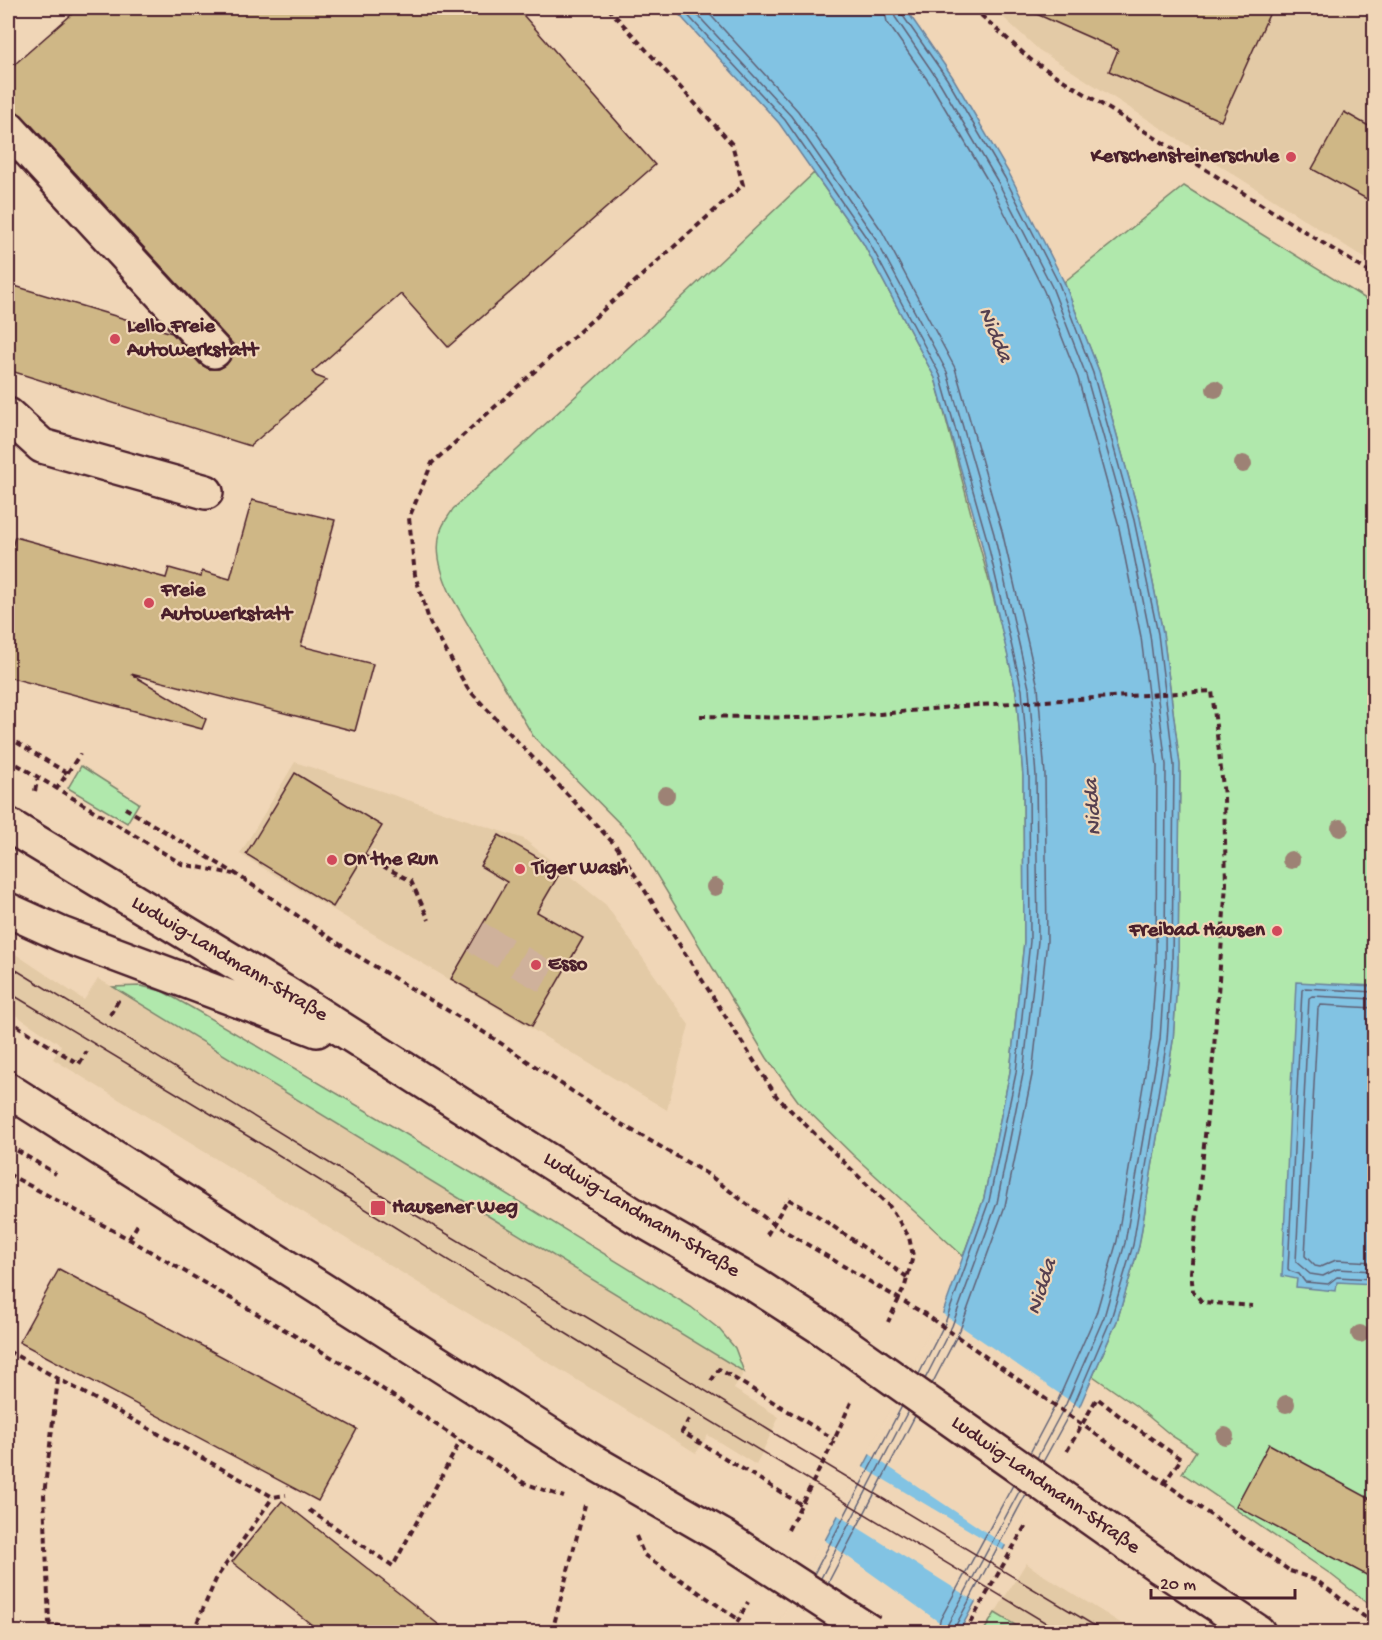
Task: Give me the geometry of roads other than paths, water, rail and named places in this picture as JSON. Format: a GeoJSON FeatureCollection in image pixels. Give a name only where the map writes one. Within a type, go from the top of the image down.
{"type":"FeatureCollection","features":[{"type":"Feature","properties":{"kind":"main road"},"geometry":{"type":"LineString","coordinates":[[8,128],[214,351]]}},
{"type":"Feature","properties":{"kind":"main road"},"geometry":{"type":"LineString","coordinates":[[8,415],[42,446],[206,492]]}},
{"type":"Feature","properties":{"kind":"main road","name":"Ludwig-Landmann-Straße"},"geometry":{"type":"LineString","coordinates":[[8,825],[272,985],[635,1216],[754,1284],[822,1328],[1159,1566],[1258,1632]]}},
{"type":"Feature","properties":{"kind":"main road"},"geometry":{"type":"LineString","coordinates":[[8,910],[61,934],[380,1053]]}},
{"type":"Feature","properties":{"kind":"main road"},"geometry":{"type":"LineString","coordinates":[[8,1090],[590,1460],[722,1536],[870,1632]]}},
{"type":"Feature","properties":{"kind":"water","name":"Nidda"},"geometry":{"type":"Polygon","coordinates":[[[673,8],[905,8],[952,76],[1010,175],[1064,282],[1099,371],[1140,518],[1163,633],[1180,765],[1178,965],[1173,1041],[1139,1246],[1117,1321],[1078,1410],[959,1632],[777,1632],[940,1321],[984,1198],[1010,1072],[1024,942],[1023,776],[1016,691],[980,537],[935,378],[863,243],[779,123],[673,8]]]}},
{"type":"Feature","properties":{"kind":"water"},"geometry":{"type":"Polygon","coordinates":[[[1296,982],[1374,986],[1374,1284],[1337,1282],[1336,1291],[1296,1287],[1297,1279],[1282,1276],[1296,982]]]}},
{"type":"Feature","properties":{"kind":"tunnel"},"geometry":{"type":"LineString","coordinates":[[476,937],[557,983]]}},
{"type":"Feature","properties":{"kind":"tram line"},"geometry":{"type":"LineString","coordinates":[[8,965],[360,1182],[1105,1632]]}},
{"type":"Feature","properties":{"kind":"tram line"},"geometry":{"type":"LineString","coordinates":[[8,992],[261,1144],[583,1344],[1061,1632]]}},
{"type":"Feature","properties":{"kind":"place","name":"Kerschensteinerschule"},"geometry":{"type":"Point","coordinates":[1291,157]}},
{"type":"Feature","properties":{"kind":"place","name":"Lello Freie Autowerkstatt"},"geometry":{"type":"Point","coordinates":[115,339]}},
{"type":"Feature","properties":{"kind":"place","name":"Freie Autowerkstatt"},"geometry":{"type":"Point","coordinates":[149,603]}},
{"type":"Feature","properties":{"kind":"place","name":"On the Run"},"geometry":{"type":"Point","coordinates":[332,860]}},
{"type":"Feature","properties":{"kind":"place","name":"Tiger Wash"},"geometry":{"type":"Point","coordinates":[520,869]}},
{"type":"Feature","properties":{"kind":"place","name":"Freibad Hausen"},"geometry":{"type":"Point","coordinates":[1277,931]}},
{"type":"Feature","properties":{"kind":"place","name":"Esso"},"geometry":{"type":"Point","coordinates":[536,965]}},
{"type":"Feature","properties":{"kind":"place","name":"Hausener Weg"},"geometry":{"type":"Point","coordinates":[378,1208]}}]}
